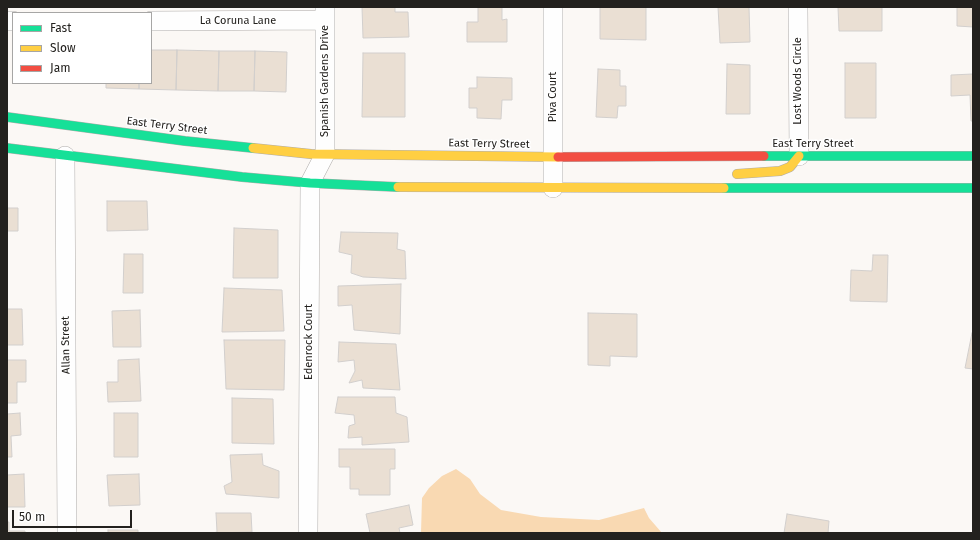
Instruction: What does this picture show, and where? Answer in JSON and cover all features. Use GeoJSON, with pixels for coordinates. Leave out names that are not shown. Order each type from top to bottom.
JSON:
{"type":"FeatureCollection","features":[{"type":"Feature","properties":{"kind":"street","name":"Piva Court"},"geometry":{"type":"LineString","coordinates":[[553,188],[554,7]]}},
{"type":"Feature","properties":{"kind":"street","name":"Lost Woods Circle"},"geometry":{"type":"LineString","coordinates":[[798,7],[798,156]]}},
{"type":"Feature","properties":{"kind":"street","name":"La Coruna Lane"},"geometry":{"type":"LineString","coordinates":[[152,21],[325,14]]}},
{"type":"Feature","properties":{"kind":"street","name":"Spanish Gardens Drive"},"geometry":{"type":"LineString","coordinates":[[325,14],[325,154]]}},
{"type":"Feature","properties":{"kind":"street","name":"East Terry Street"},"geometry":{"type":"LineString","coordinates":[[7,117],[185,141],[325,154],[553,157],[973,156]]}},
{"type":"Feature","properties":{"kind":"street"},"geometry":{"type":"LineString","coordinates":[[7,148],[65,156],[310,183],[423,188],[973,188]]}},
{"type":"Feature","properties":{"kind":"street","name":"Edenrock Court"},"geometry":{"type":"LineString","coordinates":[[308,533],[310,183],[325,154]]}},
{"type":"Feature","properties":{"kind":"street","name":"Allan Street"},"geometry":{"type":"LineString","coordinates":[[65,156],[67,533]]}},
{"type":"Feature","properties":{"kind":"street"},"geometry":{"type":"LineString","coordinates":[[725,174],[780,171],[790,167],[798,156]]}},
{"type":"Feature","properties":{"kind":"street"},"geometry":{"type":"LineString","coordinates":[[618,188],[648,178]]}},
{"type":"Feature","properties":{"kind":"shaded area"},"geometry":{"type":"Polygon","coordinates":[[[456,469],[470,479],[480,494],[501,510],[541,517],[599,520],[644,508],[649,518],[662,533],[421,533],[422,498],[429,488],[442,476],[456,469]]]}},
{"type":"Feature","properties":{"kind":"building"},"geometry":{"type":"Polygon","coordinates":[[[362,7],[395,7],[395,12],[408,12],[409,37],[363,38],[362,7]]]}},
{"type":"Feature","properties":{"kind":"building"},"geometry":{"type":"Polygon","coordinates":[[[478,7],[502,7],[502,20],[507,19],[507,42],[467,42],[467,22],[478,22],[478,7]]]}},
{"type":"Feature","properties":{"kind":"building"},"geometry":{"type":"Polygon","coordinates":[[[600,7],[646,7],[646,40],[600,39],[600,7]]]}},
{"type":"Feature","properties":{"kind":"building"},"geometry":{"type":"Polygon","coordinates":[[[718,7],[749,7],[750,42],[720,43],[718,7]]]}},
{"type":"Feature","properties":{"kind":"building"},"geometry":{"type":"Polygon","coordinates":[[[838,7],[882,7],[882,31],[839,31],[838,7]]]}},
{"type":"Feature","properties":{"kind":"building"},"geometry":{"type":"Polygon","coordinates":[[[957,7],[973,7],[973,27],[957,26],[957,7]]]}},
{"type":"Feature","properties":{"kind":"building"},"geometry":{"type":"Polygon","coordinates":[[[152,50],[177,50],[176,90],[139,89],[139,84],[152,84],[152,50]]]}},
{"type":"Feature","properties":{"kind":"building"},"geometry":{"type":"Polygon","coordinates":[[[177,50],[219,51],[218,91],[176,90],[177,50]]]}},
{"type":"Feature","properties":{"kind":"building"},"geometry":{"type":"Polygon","coordinates":[[[219,51],[255,51],[254,91],[218,91],[219,51]]]}},
{"type":"Feature","properties":{"kind":"building"},"geometry":{"type":"Polygon","coordinates":[[[255,51],[287,52],[286,92],[254,91],[255,51]]]}},
{"type":"Feature","properties":{"kind":"building"},"geometry":{"type":"Polygon","coordinates":[[[363,53],[405,53],[405,117],[362,117],[363,53]]]}},
{"type":"Feature","properties":{"kind":"building"},"geometry":{"type":"Polygon","coordinates":[[[845,63],[876,63],[876,118],[845,118],[845,63]]]}},
{"type":"Feature","properties":{"kind":"building"},"geometry":{"type":"Polygon","coordinates":[[[727,64],[750,65],[750,114],[726,114],[727,64]]]}},
{"type":"Feature","properties":{"kind":"building"},"geometry":{"type":"Polygon","coordinates":[[[598,69],[620,70],[620,86],[626,86],[626,106],[618,106],[617,118],[596,117],[598,69]]]}},
{"type":"Feature","properties":{"kind":"building"},"geometry":{"type":"Polygon","coordinates":[[[973,74],[973,121],[971,121],[970,95],[951,96],[951,75],[973,74]]]}},
{"type":"Feature","properties":{"kind":"building"},"geometry":{"type":"Polygon","coordinates":[[[477,77],[512,78],[512,100],[502,100],[501,119],[477,118],[477,108],[469,108],[469,88],[477,88],[477,77]]]}},
{"type":"Feature","properties":{"kind":"building"},"geometry":{"type":"Polygon","coordinates":[[[106,84],[139,84],[139,89],[106,88],[106,84]]]}},
{"type":"Feature","properties":{"kind":"building"},"geometry":{"type":"Polygon","coordinates":[[[107,201],[147,201],[148,230],[107,231],[107,201]]]}},
{"type":"Feature","properties":{"kind":"building"},"geometry":{"type":"Polygon","coordinates":[[[7,208],[18,208],[18,231],[7,231],[7,208]]]}},
{"type":"Feature","properties":{"kind":"building"},"geometry":{"type":"Polygon","coordinates":[[[234,228],[278,230],[278,278],[233,278],[234,228]]]}},
{"type":"Feature","properties":{"kind":"building"},"geometry":{"type":"Polygon","coordinates":[[[341,232],[398,233],[397,249],[405,251],[406,279],[363,277],[351,273],[352,255],[339,252],[341,232]]]}},
{"type":"Feature","properties":{"kind":"building"},"geometry":{"type":"Polygon","coordinates":[[[124,254],[143,254],[143,293],[123,293],[124,254]]]}},
{"type":"Feature","properties":{"kind":"building"},"geometry":{"type":"Polygon","coordinates":[[[873,255],[888,255],[887,302],[850,301],[851,270],[872,271],[873,255]]]}},
{"type":"Feature","properties":{"kind":"building"},"geometry":{"type":"Polygon","coordinates":[[[401,284],[400,334],[354,330],[352,305],[338,306],[338,286],[401,284]]]}},
{"type":"Feature","properties":{"kind":"building"},"geometry":{"type":"Polygon","coordinates":[[[224,288],[282,290],[284,331],[222,332],[224,288]]]}},
{"type":"Feature","properties":{"kind":"building"},"geometry":{"type":"Polygon","coordinates":[[[7,309],[22,309],[23,345],[7,345],[7,309]]]}},
{"type":"Feature","properties":{"kind":"building"},"geometry":{"type":"Polygon","coordinates":[[[140,310],[141,347],[113,347],[112,311],[140,310]]]}},
{"type":"Feature","properties":{"kind":"building"},"geometry":{"type":"Polygon","coordinates":[[[588,313],[637,314],[637,357],[610,356],[610,366],[588,365],[588,313]]]}},
{"type":"Feature","properties":{"kind":"building"},"geometry":{"type":"Polygon","coordinates":[[[973,333],[973,369],[965,368],[973,333]]]}},
{"type":"Feature","properties":{"kind":"building"},"geometry":{"type":"Polygon","coordinates":[[[224,340],[285,340],[284,390],[226,389],[224,340]]]}},
{"type":"Feature","properties":{"kind":"building"},"geometry":{"type":"Polygon","coordinates":[[[339,342],[396,344],[400,390],[363,388],[362,380],[349,383],[355,371],[354,360],[338,362],[339,342]]]}},
{"type":"Feature","properties":{"kind":"building"},"geometry":{"type":"Polygon","coordinates":[[[139,359],[141,401],[108,402],[107,382],[118,382],[118,360],[139,359]]]}},
{"type":"Feature","properties":{"kind":"building"},"geometry":{"type":"Polygon","coordinates":[[[7,360],[26,360],[26,382],[17,382],[17,403],[7,403],[7,360]]]}},
{"type":"Feature","properties":{"kind":"building"},"geometry":{"type":"Polygon","coordinates":[[[338,397],[395,397],[396,413],[407,417],[409,442],[362,445],[362,437],[348,438],[349,426],[355,424],[354,415],[335,413],[338,397]]]}},
{"type":"Feature","properties":{"kind":"building"},"geometry":{"type":"Polygon","coordinates":[[[232,398],[273,399],[274,444],[232,443],[232,398]]]}},
{"type":"Feature","properties":{"kind":"building"},"geometry":{"type":"Polygon","coordinates":[[[20,413],[21,435],[11,436],[12,457],[7,457],[7,414],[20,413]]]}},
{"type":"Feature","properties":{"kind":"building"},"geometry":{"type":"Polygon","coordinates":[[[114,413],[138,413],[138,457],[114,457],[114,413]]]}},
{"type":"Feature","properties":{"kind":"building"},"geometry":{"type":"Polygon","coordinates":[[[339,449],[395,449],[395,469],[390,469],[390,495],[359,495],[359,489],[350,489],[350,467],[339,467],[339,449]]]}},
{"type":"Feature","properties":{"kind":"building"},"geometry":{"type":"Polygon","coordinates":[[[262,454],[263,465],[279,471],[279,498],[226,494],[224,486],[232,482],[230,455],[262,454]]]}},
{"type":"Feature","properties":{"kind":"building"},"geometry":{"type":"Polygon","coordinates":[[[24,474],[25,507],[7,507],[7,475],[24,474]]]}},
{"type":"Feature","properties":{"kind":"building"},"geometry":{"type":"Polygon","coordinates":[[[139,474],[140,505],[109,506],[107,475],[139,474]]]}},
{"type":"Feature","properties":{"kind":"building"},"geometry":{"type":"Polygon","coordinates":[[[409,505],[413,525],[399,528],[400,533],[370,533],[366,514],[409,505]]]}},
{"type":"Feature","properties":{"kind":"building"},"geometry":{"type":"Polygon","coordinates":[[[216,513],[251,513],[252,532],[213,533],[217,532],[216,513]]]}},
{"type":"Feature","properties":{"kind":"building"},"geometry":{"type":"Polygon","coordinates":[[[787,514],[829,521],[828,533],[784,533],[787,514]]]}},
{"type":"Feature","properties":{"kind":"building"},"geometry":{"type":"Polygon","coordinates":[[[7,522],[9,522],[9,531],[25,531],[25,533],[7,533],[7,522]]]}},
{"type":"Feature","properties":{"kind":"building"},"geometry":{"type":"Polygon","coordinates":[[[108,530],[138,530],[138,533],[108,533],[108,530]]]}},
{"type":"Feature","properties":{"kind":"traffic: fast"},"geometry":{"type":"LineString","coordinates":[[7,117],[185,141],[253,148]]}},
{"type":"Feature","properties":{"kind":"traffic: fast"},"geometry":{"type":"LineString","coordinates":[[7,148],[242,177],[310,183],[398,187]]}},
{"type":"Feature","properties":{"kind":"traffic: fast"},"geometry":{"type":"LineString","coordinates":[[764,156],[973,156]]}},
{"type":"Feature","properties":{"kind":"traffic: fast"},"geometry":{"type":"LineString","coordinates":[[724,188],[973,188]]}},
{"type":"Feature","properties":{"kind":"traffic: slow"},"geometry":{"type":"LineString","coordinates":[[253,148],[311,154],[558,157]]}},
{"type":"Feature","properties":{"kind":"traffic: slow"},"geometry":{"type":"LineString","coordinates":[[737,174],[780,171],[790,167],[799,156]]}},
{"type":"Feature","properties":{"kind":"traffic: slow"},"geometry":{"type":"LineString","coordinates":[[398,187],[724,188]]}},
{"type":"Feature","properties":{"kind":"traffic: jam"},"geometry":{"type":"LineString","coordinates":[[558,157],[764,156]]}}]}
